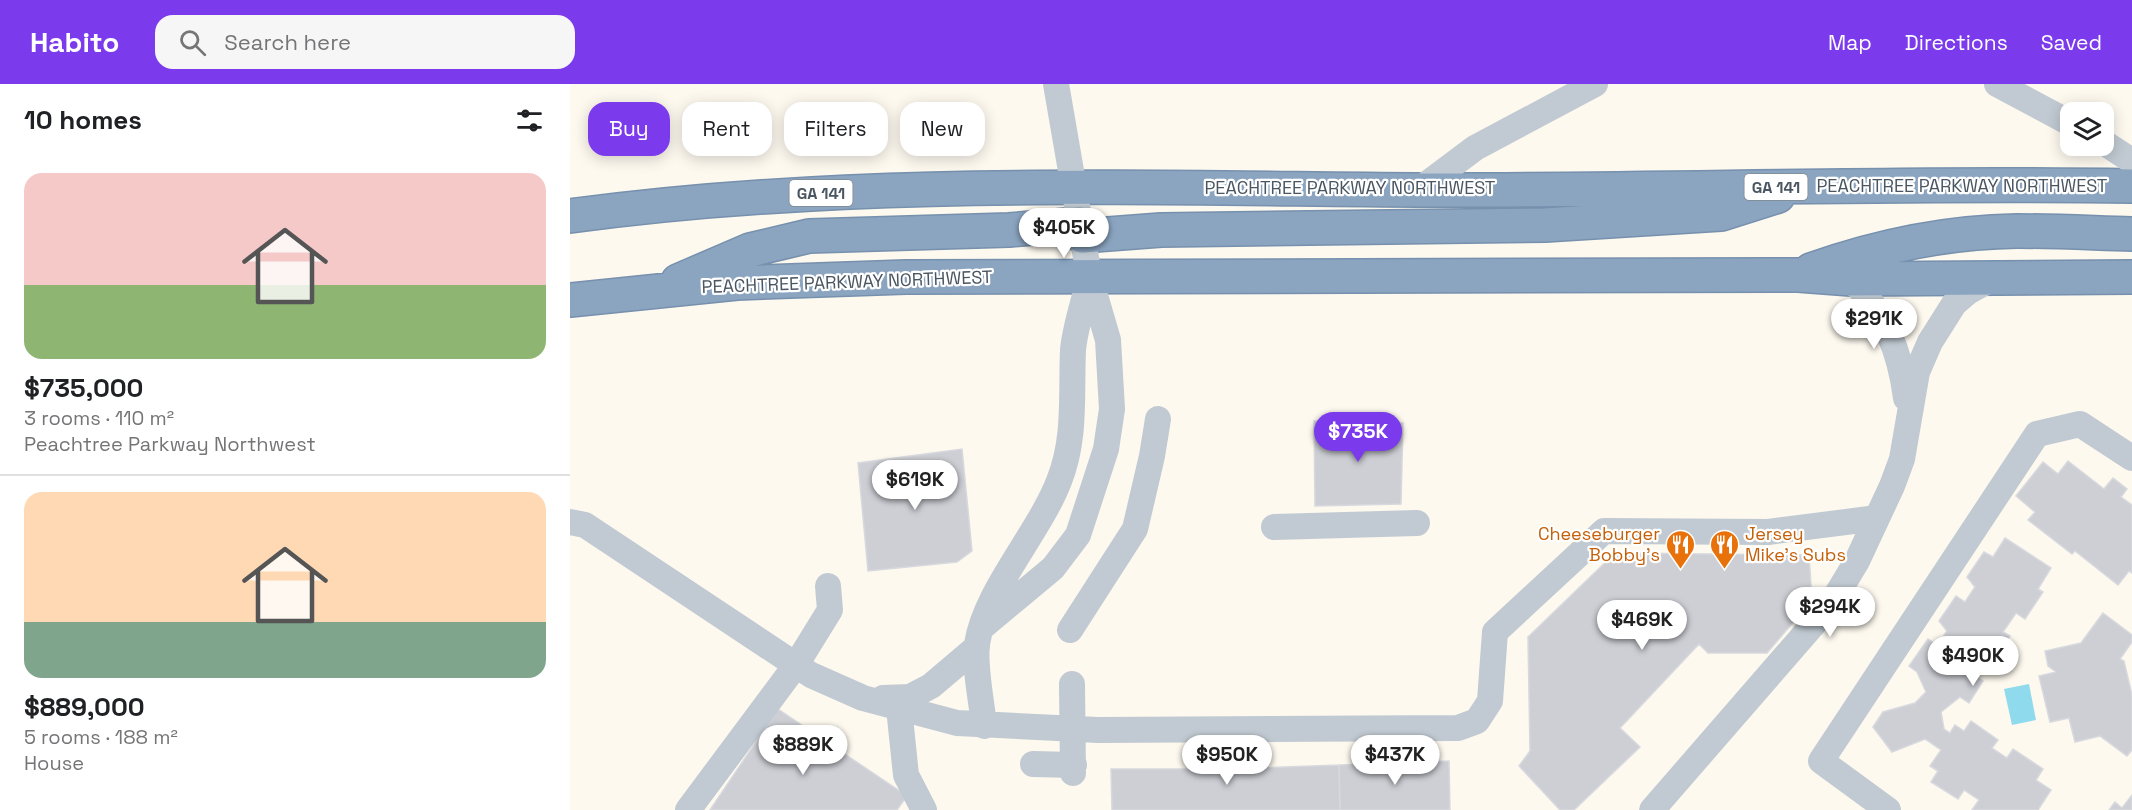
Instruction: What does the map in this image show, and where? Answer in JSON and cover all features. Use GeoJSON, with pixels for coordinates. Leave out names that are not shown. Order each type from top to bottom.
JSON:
{"type":"FeatureCollection","features":[{"type":"Feature","properties":{"kind":"highway","name":"PEACHTREE PARKWAY NORTHWEST"},"geometry":{"type":"LineString","coordinates":[[570,216],[746,197],[856,191],[1074,186],[1419,190],[2132,186]]}},
{"type":"Feature","properties":{"kind":"highway"},"geometry":{"type":"LineString","coordinates":[[660,290],[750,250],[809,236],[1009,230],[1545,225],[1721,214],[1808,187]]}},
{"type":"Feature","properties":{"kind":"highway"},"geometry":{"type":"LineString","coordinates":[[1798,275],[1864,253],[1969,235],[2016,231],[2132,234]]}},
{"type":"Feature","properties":{"kind":"highway","name":"PEACHTREE PARKWAY NORTHWEST"},"geometry":{"type":"LineString","coordinates":[[570,300],[660,290],[815,280],[1089,275],[1798,275],[1851,279],[2132,277]]}},
{"type":"Feature","properties":{"kind":"street"},"geometry":{"type":"LineString","coordinates":[[863,698],[910,698],[932,686],[979,637],[1053,568],[1078,535],[1106,449],[1112,409],[1108,340],[1089,275],[1056,84]]}},
{"type":"Feature","properties":{"kind":"street"},"geometry":{"type":"LineString","coordinates":[[1419,190],[1475,148],[1595,84]]}},
{"type":"Feature","properties":{"kind":"street"},"geometry":{"type":"LineString","coordinates":[[1998,84],[2060,118]]}},
{"type":"Feature","properties":{"kind":"street"},"geometry":{"type":"LineString","coordinates":[[2114,149],[2132,161]]}},
{"type":"Feature","properties":{"kind":"street"},"geometry":{"type":"LineString","coordinates":[[984,726],[979,637],[1005,577],[1059,481],[1072,417],[1073,347],[1089,275]]}},
{"type":"Feature","properties":{"kind":"street"},"geometry":{"type":"LineString","coordinates":[[1652,810],[1832,603],[1857,561],[1902,459],[1917,372],[1944,318],[1968,292],[1995,277]]}},
{"type":"Feature","properties":{"kind":"street"},"geometry":{"type":"LineString","coordinates":[[1851,279],[1868,297],[1885,322],[1895,344],[1903,374],[1908,414]]}},
{"type":"Feature","properties":{"kind":"street"},"geometry":{"type":"LineString","coordinates":[[1070,630],[1135,529],[1158,419]]}},
{"type":"Feature","properties":{"kind":"street"},"geometry":{"type":"LineString","coordinates":[[1888,810],[1821,761],[2037,434],[2080,424],[2132,458]]}},
{"type":"Feature","properties":{"kind":"street"},"geometry":{"type":"LineString","coordinates":[[570,522],[585,525],[811,675],[863,698],[957,723],[1074,729],[1458,728],[1477,722],[1490,701],[1496,632],[1604,531],[1767,532],[1877,518]]}},
{"type":"Feature","properties":{"kind":"street"},"geometry":{"type":"LineString","coordinates":[[1274,526],[1417,523]]}},
{"type":"Feature","properties":{"kind":"street"},"geometry":{"type":"LineString","coordinates":[[688,810],[734,745],[796,665],[830,610],[828,586]]}},
{"type":"Feature","properties":{"kind":"street"},"geometry":{"type":"LineString","coordinates":[[1033,764],[1073,769],[1072,684]]}},
{"type":"Feature","properties":{"kind":"street"},"geometry":{"type":"LineString","coordinates":[[899,708],[906,775],[924,810]]}},
{"type":"Feature","properties":{"kind":"shaded area"},"geometry":{"type":"Polygon","coordinates":[[[570,84],[2132,84],[2132,810],[570,810],[570,84]]]}},
{"type":"Feature","properties":{"kind":"water"},"geometry":{"type":"Polygon","coordinates":[[[2029,684],[2036,720],[2012,725],[2004,689],[2029,684]]]}},
{"type":"Feature","properties":{"kind":"building"},"geometry":{"type":"Polygon","coordinates":[[[1314,421],[1403,423],[1401,504],[1315,506],[1314,421]]]}},
{"type":"Feature","properties":{"kind":"building"},"geometry":{"type":"Polygon","coordinates":[[[962,449],[972,551],[957,562],[868,571],[858,463],[962,449]]]}},
{"type":"Feature","properties":{"kind":"building"},"geometry":{"type":"Polygon","coordinates":[[[2068,461],[2104,489],[2113,478],[2127,489],[2121,497],[2132,505],[2132,573],[2129,571],[2118,585],[2075,551],[2072,554],[2028,520],[2035,512],[2016,496],[2043,462],[2058,474],[2068,461]]]}},
{"type":"Feature","properties":{"kind":"building"},"geometry":{"type":"Polygon","coordinates":[[[2005,538],[2051,568],[2038,589],[2043,592],[2025,619],[2016,613],[2003,632],[2010,636],[1995,659],[1988,655],[1975,675],[1983,681],[1969,703],[1960,697],[1941,712],[1944,729],[1950,733],[1955,725],[1964,731],[1971,721],[1998,740],[1992,748],[2007,758],[2013,749],[2043,769],[2036,780],[2051,790],[2038,810],[1972,810],[1979,800],[1964,790],[1958,799],[1931,782],[1938,771],[1930,766],[1941,750],[1925,739],[1892,752],[1873,727],[1883,712],[1915,703],[1926,692],[1917,672],[1909,666],[1928,639],[1937,645],[1947,631],[1939,621],[1956,596],[1965,602],[1975,587],[1967,577],[1984,552],[1993,557],[2005,538]]]}},
{"type":"Feature","properties":{"kind":"building"},"geometry":{"type":"Polygon","coordinates":[[[1615,553],[1809,555],[1812,600],[1767,653],[1708,653],[1699,644],[1620,728],[1640,747],[1574,810],[1560,810],[1519,766],[1530,751],[1528,637],[1615,553]]]}},
{"type":"Feature","properties":{"kind":"building"},"geometry":{"type":"Polygon","coordinates":[[[2103,613],[2132,635],[2132,642],[2120,659],[2124,661],[2132,695],[2132,750],[2127,756],[2100,736],[2075,742],[2069,718],[2050,722],[2039,676],[2056,672],[2048,666],[2045,651],[2081,643],[2103,613]]]}},
{"type":"Feature","properties":{"kind":"building"},"geometry":{"type":"Polygon","coordinates":[[[778,709],[907,796],[897,810],[710,810],[778,709]]]}},
{"type":"Feature","properties":{"kind":"building"},"geometry":{"type":"Polygon","coordinates":[[[1197,750],[1256,750],[1257,768],[1339,765],[1340,810],[1112,810],[1111,769],[1198,769],[1197,750]]]}},
{"type":"Feature","properties":{"kind":"building"},"geometry":{"type":"Polygon","coordinates":[[[1449,761],[1450,810],[1340,810],[1339,765],[1449,761]]]}},
{"type":"Feature","properties":{"kind":"building"},"geometry":{"type":"Polygon","coordinates":[[[2132,795],[2132,810],[2109,810],[2115,802],[2122,808],[2132,795]]]}},
{"type":"Feature","properties":{"kind":"place","name":"Cheeseburger Bobby's"},"geometry":{"type":"Point","coordinates":[1681,570]}},
{"type":"Feature","properties":{"kind":"place","name":"Jersey Mike's Subs"},"geometry":{"type":"Point","coordinates":[1724,570]}}]}
